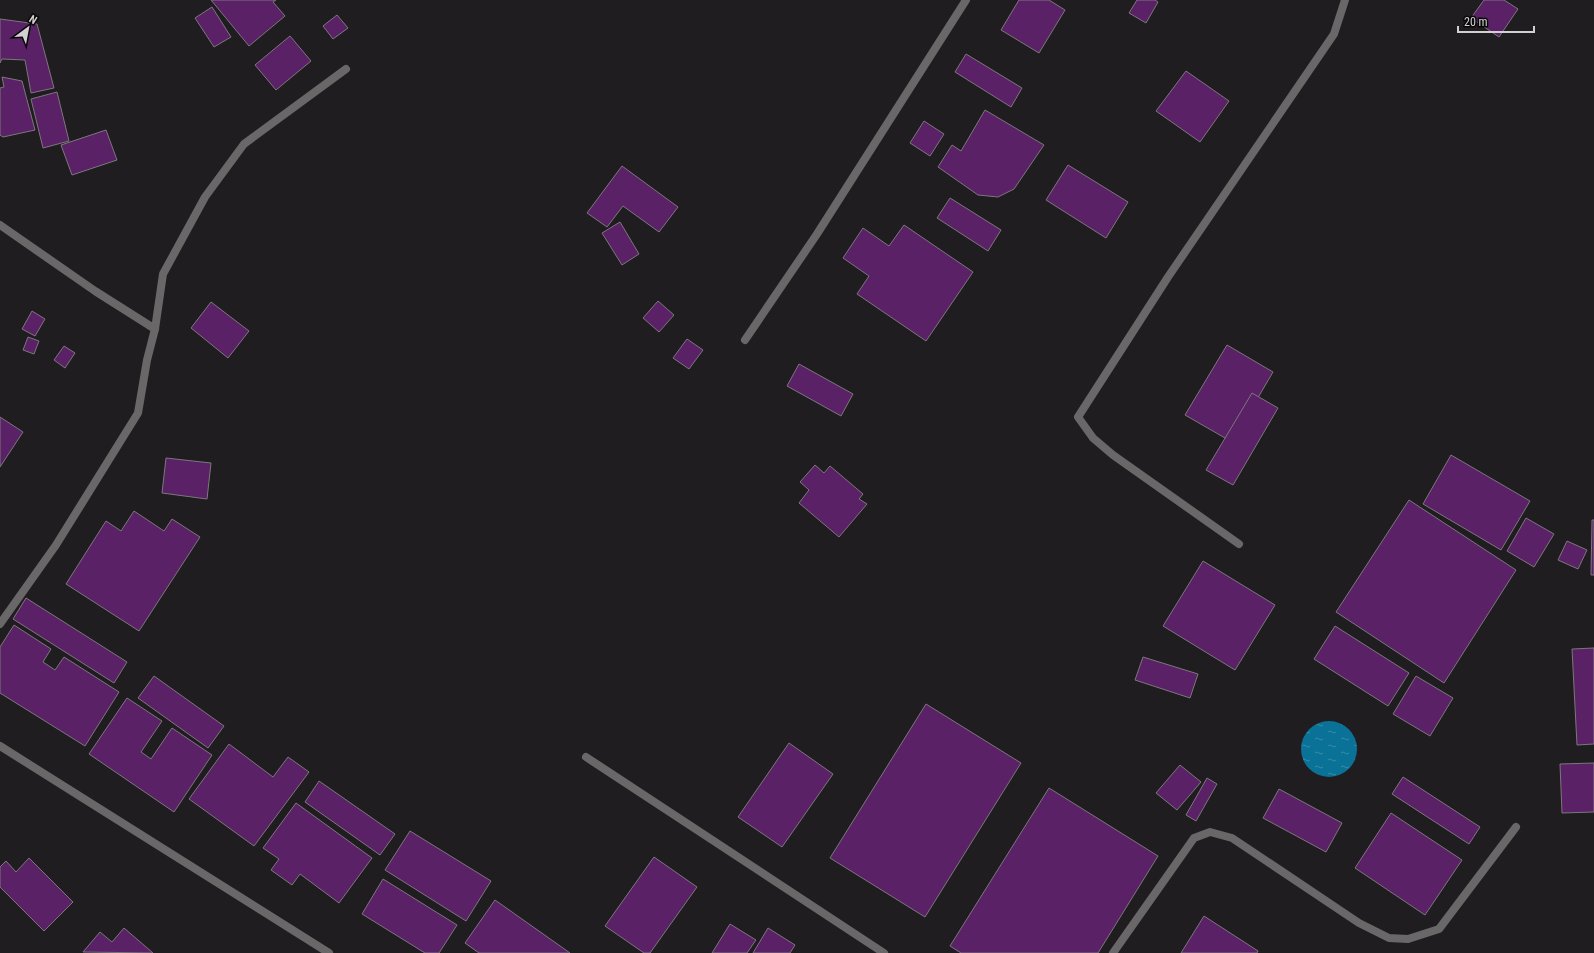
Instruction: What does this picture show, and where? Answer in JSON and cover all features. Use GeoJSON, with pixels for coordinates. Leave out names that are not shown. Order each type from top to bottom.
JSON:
{"type":"FeatureCollection","features":[{"type":"Feature","properties":{"kind":"street"},"geometry":{"type":"LineString","coordinates":[[745,340],[817,234],[966,0]]}},
{"type":"Feature","properties":{"kind":"street"},"geometry":{"type":"LineString","coordinates":[[1239,544],[1114,455],[1093,438],[1078,417],[1168,277],[1334,34],[1345,0]]}},
{"type":"Feature","properties":{"kind":"street"},"geometry":{"type":"LineString","coordinates":[[0,624],[56,545],[138,413],[147,360],[155,329],[163,274],[210,192],[244,144],[346,68]]}},
{"type":"Feature","properties":{"kind":"street"},"geometry":{"type":"LineString","coordinates":[[0,225],[95,291],[155,329]]}},
{"type":"Feature","properties":{"kind":"street"},"geometry":{"type":"LineString","coordinates":[[0,746],[329,953]]}},
{"type":"Feature","properties":{"kind":"street"},"geometry":{"type":"LineString","coordinates":[[586,756],[884,953]]}},
{"type":"Feature","properties":{"kind":"street"},"geometry":{"type":"LineString","coordinates":[[1113,953],[1194,838],[1210,832],[1232,838],[1359,922],[1389,938],[1408,939],[1439,929],[1516,827]]}},
{"type":"Feature","properties":{"kind":"water"},"geometry":{"type":"Polygon","coordinates":[[[1329,721],[1340,723],[1349,729],[1355,738],[1357,749],[1355,760],[1349,769],[1340,775],[1329,777],[1318,775],[1309,769],[1303,760],[1301,749],[1303,738],[1309,729],[1318,723],[1329,721]]]}},
{"type":"Feature","properties":{"kind":"building"},"geometry":{"type":"Polygon","coordinates":[[[211,0],[276,0],[273,2],[285,16],[249,46],[211,0]]]}},
{"type":"Feature","properties":{"kind":"building"},"geometry":{"type":"Polygon","coordinates":[[[1019,0],[1049,0],[1065,10],[1039,53],[1001,30],[1019,0]]]}},
{"type":"Feature","properties":{"kind":"building"},"geometry":{"type":"Polygon","coordinates":[[[1137,0],[1155,0],[1158,2],[1146,23],[1129,13],[1137,0]]]}},
{"type":"Feature","properties":{"kind":"building"},"geometry":{"type":"Polygon","coordinates":[[[1484,0],[1504,0],[1518,9],[1499,37],[1471,18],[1484,0]]]}},
{"type":"Feature","properties":{"kind":"building"},"geometry":{"type":"Polygon","coordinates":[[[212,7],[231,37],[214,47],[195,18],[212,7]]]}},
{"type":"Feature","properties":{"kind":"building"},"geometry":{"type":"Polygon","coordinates":[[[337,15],[348,28],[333,39],[323,26],[337,15]]]}},
{"type":"Feature","properties":{"kind":"building"},"geometry":{"type":"Polygon","coordinates":[[[0,19],[37,24],[54,88],[31,93],[25,60],[2,59],[0,63],[0,19]]]}},
{"type":"Feature","properties":{"kind":"building"},"geometry":{"type":"Polygon","coordinates":[[[290,36],[311,61],[276,90],[255,65],[290,36]]]}},
{"type":"Feature","properties":{"kind":"building"},"geometry":{"type":"Polygon","coordinates":[[[966,54],[1022,88],[1011,107],[955,72],[966,54]]]}},
{"type":"Feature","properties":{"kind":"building"},"geometry":{"type":"Polygon","coordinates":[[[1186,71],[1229,101],[1200,142],[1156,111],[1186,71]]]}},
{"type":"Feature","properties":{"kind":"building"},"geometry":{"type":"Polygon","coordinates":[[[2,77],[22,81],[35,130],[3,137],[0,135],[0,88],[4,87],[2,77]]]}},
{"type":"Feature","properties":{"kind":"building"},"geometry":{"type":"Polygon","coordinates":[[[57,92],[69,141],[43,148],[31,99],[57,92]]]}},
{"type":"Feature","properties":{"kind":"building"},"geometry":{"type":"Polygon","coordinates":[[[985,110],[1044,145],[1014,189],[998,197],[978,195],[938,167],[952,145],[961,151],[985,110]]]}},
{"type":"Feature","properties":{"kind":"building"},"geometry":{"type":"Polygon","coordinates":[[[924,121],[944,134],[930,156],[910,143],[924,121]]]}},
{"type":"Feature","properties":{"kind":"building"},"geometry":{"type":"Polygon","coordinates":[[[106,130],[117,160],[72,175],[61,145],[106,130]]]}},
{"type":"Feature","properties":{"kind":"building"},"geometry":{"type":"Polygon","coordinates":[[[1068,165],[1128,202],[1106,238],[1046,200],[1068,165]]]}},
{"type":"Feature","properties":{"kind":"building"},"geometry":{"type":"Polygon","coordinates":[[[622,166],[678,207],[659,232],[623,206],[607,227],[587,213],[622,166]]]}},
{"type":"Feature","properties":{"kind":"building"},"geometry":{"type":"Polygon","coordinates":[[[950,198],[1001,230],[988,251],[937,218],[950,198]]]}},
{"type":"Feature","properties":{"kind":"building"},"geometry":{"type":"Polygon","coordinates":[[[620,222],[639,254],[622,265],[602,233],[620,222]]]}},
{"type":"Feature","properties":{"kind":"building"},"geometry":{"type":"Polygon","coordinates":[[[904,225],[973,272],[926,341],[857,294],[869,276],[843,258],[863,228],[889,246],[904,225]]]}},
{"type":"Feature","properties":{"kind":"building"},"geometry":{"type":"Polygon","coordinates":[[[658,301],[674,315],[659,332],[643,318],[658,301]]]}},
{"type":"Feature","properties":{"kind":"building"},"geometry":{"type":"Polygon","coordinates":[[[211,302],[249,331],[228,358],[191,328],[211,302]]]}},
{"type":"Feature","properties":{"kind":"building"},"geometry":{"type":"Polygon","coordinates":[[[32,311],[45,319],[35,336],[22,329],[32,311]]]}},
{"type":"Feature","properties":{"kind":"building"},"geometry":{"type":"Polygon","coordinates":[[[28,337],[39,341],[34,354],[23,350],[28,337]]]}},
{"type":"Feature","properties":{"kind":"building"},"geometry":{"type":"Polygon","coordinates":[[[687,339],[703,350],[689,369],[673,358],[687,339]]]}},
{"type":"Feature","properties":{"kind":"building"},"geometry":{"type":"Polygon","coordinates":[[[1227,345],[1273,372],[1232,442],[1185,415],[1227,345]]]}},
{"type":"Feature","properties":{"kind":"building"},"geometry":{"type":"Polygon","coordinates":[[[64,346],[75,353],[65,368],[54,360],[64,346]]]}},
{"type":"Feature","properties":{"kind":"building"},"geometry":{"type":"Polygon","coordinates":[[[799,364],[853,394],[841,416],[787,386],[799,364]]]}},
{"type":"Feature","properties":{"kind":"building"},"geometry":{"type":"Polygon","coordinates":[[[1252,393],[1278,408],[1233,485],[1206,470],[1252,393]]]}},
{"type":"Feature","properties":{"kind":"building"},"geometry":{"type":"Polygon","coordinates":[[[0,417],[23,432],[0,467],[0,417]]]}},
{"type":"Feature","properties":{"kind":"building"},"geometry":{"type":"Polygon","coordinates":[[[1451,455],[1530,501],[1501,550],[1423,504],[1451,455]]]}},
{"type":"Feature","properties":{"kind":"building"},"geometry":{"type":"Polygon","coordinates":[[[166,458],[211,463],[207,499],[162,493],[166,458]]]}},
{"type":"Feature","properties":{"kind":"building"},"geometry":{"type":"Polygon","coordinates":[[[815,465],[824,473],[830,466],[863,494],[859,499],[867,504],[839,537],[799,503],[809,490],[800,482],[815,465]]]}},
{"type":"Feature","properties":{"kind":"building"},"geometry":{"type":"Polygon","coordinates":[[[1409,500],[1516,570],[1444,683],[1336,612],[1409,500]]]}},
{"type":"Feature","properties":{"kind":"building"},"geometry":{"type":"Polygon","coordinates":[[[134,511],[164,531],[172,519],[200,537],[139,631],[66,584],[106,521],[121,531],[134,511]]]}},
{"type":"Feature","properties":{"kind":"building"},"geometry":{"type":"Polygon","coordinates":[[[1526,518],[1554,534],[1534,567],[1507,551],[1526,518]]]}},
{"type":"Feature","properties":{"kind":"building"},"geometry":{"type":"Polygon","coordinates":[[[1592,520],[1594,520],[1594,575],[1591,575],[1592,520]]]}},
{"type":"Feature","properties":{"kind":"building"},"geometry":{"type":"Polygon","coordinates":[[[1567,541],[1587,550],[1578,569],[1558,560],[1567,541]]]}},
{"type":"Feature","properties":{"kind":"building"},"geometry":{"type":"Polygon","coordinates":[[[1203,561],[1275,605],[1235,670],[1163,626],[1203,561]]]}},
{"type":"Feature","properties":{"kind":"building"},"geometry":{"type":"Polygon","coordinates":[[[26,598],[127,662],[114,683],[13,619],[26,598]]]}},
{"type":"Feature","properties":{"kind":"building"},"geometry":{"type":"Polygon","coordinates":[[[14,625],[51,649],[43,662],[55,670],[64,657],[119,692],[85,746],[0,693],[0,647],[14,625]]]}},
{"type":"Feature","properties":{"kind":"building"},"geometry":{"type":"Polygon","coordinates":[[[1335,626],[1409,673],[1388,706],[1314,659],[1335,626]]]}},
{"type":"Feature","properties":{"kind":"building"},"geometry":{"type":"Polygon","coordinates":[[[1594,648],[1594,744],[1577,745],[1572,649],[1594,648]]]}},
{"type":"Feature","properties":{"kind":"building"},"geometry":{"type":"Polygon","coordinates":[[[1143,657],[1198,674],[1190,698],[1135,680],[1143,657]]]}},
{"type":"Feature","properties":{"kind":"building"},"geometry":{"type":"Polygon","coordinates":[[[154,676],[224,726],[208,748],[138,698],[154,676]]]}},
{"type":"Feature","properties":{"kind":"building"},"geometry":{"type":"Polygon","coordinates":[[[1416,676],[1453,698],[1430,736],[1393,714],[1416,676]]]}},
{"type":"Feature","properties":{"kind":"building"},"geometry":{"type":"Polygon","coordinates":[[[127,698],[162,721],[141,752],[151,759],[172,728],[212,755],[174,812],[89,754],[127,698]]]}},
{"type":"Feature","properties":{"kind":"building"},"geometry":{"type":"Polygon","coordinates":[[[926,704],[1021,763],[925,917],[830,858],[926,704]]]}},
{"type":"Feature","properties":{"kind":"building"},"geometry":{"type":"Polygon","coordinates":[[[789,743],[833,774],[782,847],[738,817],[789,743]]]}},
{"type":"Feature","properties":{"kind":"building"},"geometry":{"type":"Polygon","coordinates":[[[229,744],[273,777],[288,757],[309,772],[254,846],[189,799],[229,744]]]}},
{"type":"Feature","properties":{"kind":"building"},"geometry":{"type":"Polygon","coordinates":[[[1594,763],[1594,812],[1562,813],[1560,764],[1594,763]]]}},
{"type":"Feature","properties":{"kind":"building"},"geometry":{"type":"Polygon","coordinates":[[[1180,765],[1201,782],[1177,810],[1156,793],[1180,765]]]}},
{"type":"Feature","properties":{"kind":"building"},"geometry":{"type":"Polygon","coordinates":[[[1403,777],[1480,827],[1469,844],[1392,794],[1403,777]]]}},
{"type":"Feature","properties":{"kind":"building"},"geometry":{"type":"Polygon","coordinates":[[[1207,778],[1217,784],[1196,821],[1186,815],[1207,778]]]}},
{"type":"Feature","properties":{"kind":"building"},"geometry":{"type":"Polygon","coordinates":[[[319,781],[395,834],[380,855],[305,802],[319,781]]]}},
{"type":"Feature","properties":{"kind":"building"},"geometry":{"type":"Polygon","coordinates":[[[1049,788],[1158,856],[1098,953],[961,953],[950,946],[1049,788]]]}},
{"type":"Feature","properties":{"kind":"building"},"geometry":{"type":"Polygon","coordinates":[[[1279,789],[1342,823],[1326,852],[1263,818],[1279,789]]]}},
{"type":"Feature","properties":{"kind":"building"},"geometry":{"type":"Polygon","coordinates":[[[296,803],[372,858],[339,903],[300,874],[292,885],[271,870],[279,859],[263,848],[296,803]]]}},
{"type":"Feature","properties":{"kind":"building"},"geometry":{"type":"Polygon","coordinates":[[[1391,813],[1462,860],[1425,915],[1355,868],[1391,813]]]}},
{"type":"Feature","properties":{"kind":"building"},"geometry":{"type":"Polygon","coordinates":[[[410,831],[491,881],[466,921],[385,870],[410,831]]]}},
{"type":"Feature","properties":{"kind":"building"},"geometry":{"type":"Polygon","coordinates":[[[654,857],[697,887],[650,953],[644,953],[605,926],[654,857]]]}},
{"type":"Feature","properties":{"kind":"building"},"geometry":{"type":"Polygon","coordinates":[[[29,858],[73,902],[44,931],[0,887],[0,867],[6,861],[16,872],[29,858]]]}},
{"type":"Feature","properties":{"kind":"building"},"geometry":{"type":"Polygon","coordinates":[[[383,879],[457,925],[439,953],[425,953],[362,914],[383,879]]]}},
{"type":"Feature","properties":{"kind":"building"},"geometry":{"type":"Polygon","coordinates":[[[495,900],[570,953],[479,953],[465,943],[495,900]]]}},
{"type":"Feature","properties":{"kind":"building"},"geometry":{"type":"Polygon","coordinates":[[[1204,916],[1258,951],[1257,953],[1181,953],[1204,916]]]}},
{"type":"Feature","properties":{"kind":"building"},"geometry":{"type":"Polygon","coordinates":[[[730,924],[756,940],[747,953],[712,953],[730,924]]]}},
{"type":"Feature","properties":{"kind":"building"},"geometry":{"type":"Polygon","coordinates":[[[124,928],[153,953],[83,952],[100,932],[112,942],[124,928]]]}},
{"type":"Feature","properties":{"kind":"building"},"geometry":{"type":"Polygon","coordinates":[[[768,928],[795,945],[790,953],[753,953],[768,928]]]}}]}
